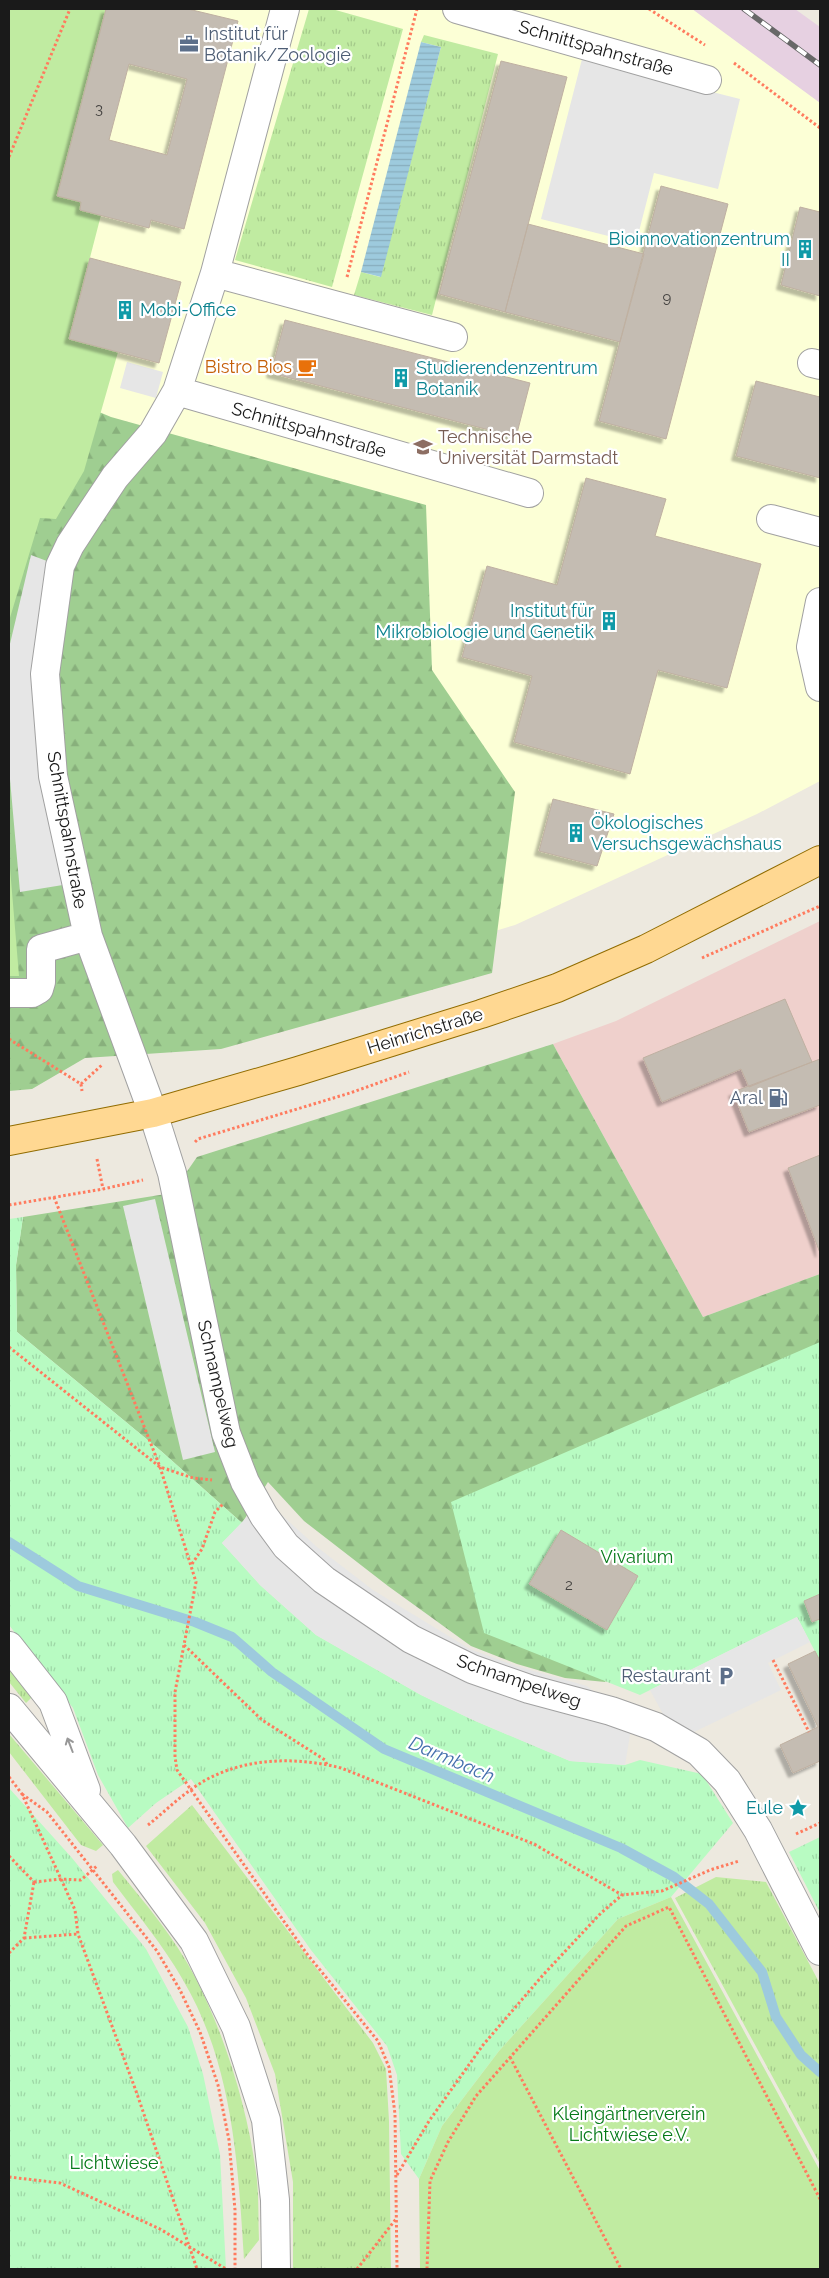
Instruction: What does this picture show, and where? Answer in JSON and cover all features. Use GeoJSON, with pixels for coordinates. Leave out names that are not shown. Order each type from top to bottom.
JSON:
{"type":"FeatureCollection","features":[{"type":"Feature","properties":{"kind":"main road","name":"Heinrichstraße"},"geometry":{"type":"LineString","coordinates":[[9,1141],[154,1113],[298,1071],[481,1014],[556,988],[646,949],[820,860]]}},
{"type":"Feature","properties":{"kind":"street","name":"Schnittspahnstraße"},"geometry":{"type":"LineString","coordinates":[[154,1113],[88,936],[53,776],[45,674],[60,566],[70,545],[115,477],[153,433],[177,391],[215,273],[285,9]]}},
{"type":"Feature","properties":{"kind":"street","name":"Schnittspahnstraße"},"geometry":{"type":"LineString","coordinates":[[456,9],[707,80]]}},
{"type":"Feature","properties":{"kind":"street"},"geometry":{"type":"LineString","coordinates":[[215,273],[340,305],[453,337]]}},
{"type":"Feature","properties":{"kind":"street","name":"Schnittspahnstraße"},"geometry":{"type":"LineString","coordinates":[[177,391],[529,494]]}},
{"type":"Feature","properties":{"kind":"street"},"geometry":{"type":"LineString","coordinates":[[772,519],[820,532]]}},
{"type":"Feature","properties":{"kind":"street"},"geometry":{"type":"LineString","coordinates":[[820,602],[811,647],[820,688]]}},
{"type":"Feature","properties":{"kind":"street"},"geometry":{"type":"LineString","coordinates":[[9,993],[32,993],[39,989],[41,982],[41,949],[88,936]]}},
{"type":"Feature","properties":{"kind":"street","name":"Schnampelweg"},"geometry":{"type":"LineString","coordinates":[[154,1113],[172,1173],[226,1433],[245,1482],[264,1516],[286,1546],[324,1580],[411,1639],[472,1669],[529,1689],[610,1711],[656,1727],[699,1752],[727,1781],[758,1830],[820,1952]]}},
{"type":"Feature","properties":{"kind":"street"},"geometry":{"type":"LineString","coordinates":[[9,1646],[54,1702],[93,1807]]}},
{"type":"Feature","properties":{"kind":"street"},"geometry":{"type":"LineString","coordinates":[[9,1708],[93,1807],[194,1941],[236,2027],[266,2120],[275,2200],[276,2269]]}},
{"type":"Feature","properties":{"kind":"path"},"geometry":{"type":"LineString","coordinates":[[9,157],[70,9]]}},
{"type":"Feature","properties":{"kind":"path"},"geometry":{"type":"LineString","coordinates":[[340,305],[417,9]]}},
{"type":"Feature","properties":{"kind":"path"},"geometry":{"type":"LineString","coordinates":[[9,1039],[81,1084],[82,1091]]}},
{"type":"Feature","properties":{"kind":"path"},"geometry":{"type":"LineString","coordinates":[[97,1158],[104,1189]]}},
{"type":"Feature","properties":{"kind":"path"},"geometry":{"type":"LineString","coordinates":[[9,1205],[104,1189],[172,1173]]}},
{"type":"Feature","properties":{"kind":"path"},"geometry":{"type":"LineString","coordinates":[[54,1197],[160,1467],[196,1582],[175,1692],[175,1757],[177,1770],[307,1954],[378,2041],[389,2067],[395,2114],[397,2269]]}},
{"type":"Feature","properties":{"kind":"path"},"geometry":{"type":"LineString","coordinates":[[9,1347],[160,1467],[193,1478],[245,1482]]}},
{"type":"Feature","properties":{"kind":"path"},"geometry":{"type":"LineString","coordinates":[[191,1564],[202,1549],[215,1512],[245,1482]]}},
{"type":"Feature","properties":{"kind":"path"},"geometry":{"type":"LineString","coordinates":[[184,1644],[262,1720],[325,1760],[327,1765]]}},
{"type":"Feature","properties":{"kind":"path"},"geometry":{"type":"LineString","coordinates":[[773,1660],[809,1732]]}},
{"type":"Feature","properties":{"kind":"path"},"geometry":{"type":"LineString","coordinates":[[142,1830],[190,1790],[231,1769],[260,1762],[312,1761],[380,1783],[534,1844],[622,1895],[662,1892],[710,1870]]}},
{"type":"Feature","properties":{"kind":"path"},"geometry":{"type":"LineString","coordinates":[[9,1777],[22,1794],[75,1910],[78,1934],[136,2090],[198,2269]]}},
{"type":"Feature","properties":{"kind":"path"},"geometry":{"type":"LineString","coordinates":[[22,1794],[46,1812],[157,1951],[180,1990],[200,2032],[218,2085],[228,2140],[235,2210],[235,2269]]}},
{"type":"Feature","properties":{"kind":"path"},"geometry":{"type":"LineString","coordinates":[[9,1856],[34,1882]]}},
{"type":"Feature","properties":{"kind":"path"},"geometry":{"type":"LineString","coordinates":[[34,1882],[61,1879],[81,1880],[99,1864]]}},
{"type":"Feature","properties":{"kind":"path"},"geometry":{"type":"LineString","coordinates":[[9,1953],[24,1938],[34,1882]]}},
{"type":"Feature","properties":{"kind":"path"},"geometry":{"type":"LineString","coordinates":[[396,2176],[429,2121],[483,2045],[543,1975],[602,1913],[622,1895]]}},
{"type":"Feature","properties":{"kind":"path"},"geometry":{"type":"LineString","coordinates":[[428,2269],[430,2181],[448,2142],[476,2096],[626,1926],[669,1907],[820,2199]]}},
{"type":"Feature","properties":{"kind":"path"},"geometry":{"type":"LineString","coordinates":[[24,1938],[78,1934]]}},
{"type":"Feature","properties":{"kind":"path"},"geometry":{"type":"LineString","coordinates":[[510,2058],[621,2269]]}},
{"type":"Feature","properties":{"kind":"path"},"geometry":{"type":"LineString","coordinates":[[9,2176],[60,2183],[160,2229],[188,2244],[226,2269]]}},
{"type":"Feature","properties":{"kind":"path"},"geometry":{"type":"LineString","coordinates":[[357,2269],[396,2219]]}},
{"type":"Feature","properties":{"kind":"shaded area","name":"Technische Universität Darmstadt"},"geometry":{"type":"Polygon","coordinates":[[[94,9],[692,9],[820,103],[820,781],[757,814],[515,925],[165,1031],[9,824],[9,372],[94,9]]]}},
{"type":"Feature","properties":{"kind":"shaded area"},"geometry":{"type":"Polygon","coordinates":[[[692,9],[795,9],[820,27],[820,103],[692,9]]]}},
{"type":"Feature","properties":{"kind":"shaded area"},"geometry":{"type":"Polygon","coordinates":[[[582,59],[740,99],[718,189],[654,173],[636,243],[541,219],[582,59]]]}},
{"type":"Feature","properties":{"kind":"shaded area"},"geometry":{"type":"Polygon","coordinates":[[[127,362],[163,372],[156,398],[120,388],[127,362]]]}},
{"type":"Feature","properties":{"kind":"shaded area"},"geometry":{"type":"Polygon","coordinates":[[[31,555],[60,566],[45,674],[75,883],[20,892],[9,768],[9,648],[31,555]]]}},
{"type":"Feature","properties":{"kind":"shaded area"},"geometry":{"type":"Polygon","coordinates":[[[820,921],[820,1274],[703,1317],[553,1044],[616,1021],[820,921]]]}},
{"type":"Feature","properties":{"kind":"shaded area"},"geometry":{"type":"Polygon","coordinates":[[[155,1199],[215,1452],[183,1460],[123,1206],[155,1199]]]}},
{"type":"Feature","properties":{"kind":"shaded area"},"geometry":{"type":"Polygon","coordinates":[[[264,1499],[317,1547],[373,1590],[470,1649],[516,1666],[587,1686],[632,1723],[625,1765],[570,1761],[473,1720],[421,1695],[316,1635],[260,1585],[222,1543],[264,1499]]]}},
{"type":"Feature","properties":{"kind":"shaded area","name":"Restaurant"},"geometry":{"type":"Polygon","coordinates":[[[797,1617],[810,1642],[768,1663],[781,1690],[692,1733],[664,1716],[650,1690],[797,1617]]]}},
{"type":"Feature","properties":{"kind":"green space"},"geometry":{"type":"Polygon","coordinates":[[[9,9],[106,9],[58,196],[81,202],[80,210],[101,215],[69,339],[118,352],[84,471],[56,519],[40,518],[9,621],[9,9]]]}},
{"type":"Feature","properties":{"kind":"green space"},"geometry":{"type":"Polygon","coordinates":[[[309,9],[332,9],[403,29],[332,287],[235,260],[309,9]]]}},
{"type":"Feature","properties":{"kind":"green space"},"geometry":{"type":"Polygon","coordinates":[[[424,35],[498,54],[432,315],[354,295],[361,272],[380,277],[441,47],[421,42],[424,35]]]}},
{"type":"Feature","properties":{"kind":"green space"},"geometry":{"type":"Polygon","coordinates":[[[9,374],[111,417],[426,505],[432,670],[515,792],[492,973],[221,1049],[85,1058],[32,1089],[9,1091],[9,374]]]}},
{"type":"Feature","properties":{"kind":"green space"},"geometry":{"type":"Polygon","coordinates":[[[9,856],[19,976],[9,976],[9,856]]]}},
{"type":"Feature","properties":{"kind":"green space"},"geometry":{"type":"Polygon","coordinates":[[[553,1044],[703,1317],[820,1274],[820,1524],[636,1635],[605,1682],[565,1678],[517,1664],[471,1646],[388,1586],[304,1521],[268,1482],[242,1523],[161,1451],[17,1332],[16,1265],[23,1217],[172,1193],[197,1157],[553,1044]]]}},
{"type":"Feature","properties":{"kind":"green space"},"geometry":{"type":"Polygon","coordinates":[[[23,1217],[16,1265],[17,1332],[161,1451],[242,1523],[222,1543],[260,1585],[316,1635],[421,1695],[473,1720],[570,1761],[625,1765],[640,1760],[702,1774],[733,1823],[671,1897],[618,1919],[499,2051],[442,2126],[419,2179],[401,2154],[397,2075],[387,2046],[311,1950],[191,1779],[156,1803],[128,1828],[98,1775],[73,1708],[9,1625],[9,1219],[23,1217]]]}},
{"type":"Feature","properties":{"kind":"green space","name":"Vivarium"},"geometry":{"type":"Polygon","coordinates":[[[820,1342],[820,1661],[797,1617],[640,1695],[484,1633],[451,1502],[820,1342]]]}},
{"type":"Feature","properties":{"kind":"green space"},"geometry":{"type":"Polygon","coordinates":[[[9,1667],[33,1696],[26,1703],[9,1682],[9,1667]]]}},
{"type":"Feature","properties":{"kind":"green space"},"geometry":{"type":"Polygon","coordinates":[[[9,1734],[103,1845],[96,1851],[81,1845],[9,1752],[9,1734]]]}},
{"type":"Feature","properties":{"kind":"green space","name":"Lichtwiese"},"geometry":{"type":"Polygon","coordinates":[[[9,1788],[72,1858],[146,1949],[188,2027],[203,2074],[220,2154],[226,2269],[9,2269],[9,1788]]]}},
{"type":"Feature","properties":{"kind":"green space"},"geometry":{"type":"Polygon","coordinates":[[[192,1805],[373,2043],[386,2069],[389,2121],[391,2269],[293,2269],[293,2182],[275,2074],[246,1998],[205,1923],[146,1846],[192,1805]]]}},
{"type":"Feature","properties":{"kind":"green space"},"geometry":{"type":"Polygon","coordinates":[[[820,1837],[820,1913],[789,1852],[820,1837]]]}},
{"type":"Feature","properties":{"kind":"green space"},"geometry":{"type":"Polygon","coordinates":[[[118,1870],[159,1921],[195,1977],[217,2025],[235,2076],[248,2128],[258,2195],[259,2240],[244,2259],[239,2187],[230,2116],[213,2046],[200,2012],[183,1980],[150,1930],[113,1882],[112,1874],[118,1870]]]}},
{"type":"Feature","properties":{"kind":"green space"},"geometry":{"type":"Polygon","coordinates":[[[716,1877],[766,1882],[820,1984],[820,2164],[675,1898],[716,1877]]]}},
{"type":"Feature","properties":{"kind":"green space","name":"Kleingärtnerverein Lichtwiese e.V."},"geometry":{"type":"Polygon","coordinates":[[[671,1897],[820,2171],[820,2269],[420,2269],[419,2179],[442,2126],[499,2051],[618,1919],[671,1897]]]}},
{"type":"Feature","properties":{"kind":"water"},"geometry":{"type":"Polygon","coordinates":[[[421,42],[441,47],[381,277],[361,272],[421,42]]]}},
{"type":"Feature","properties":{"kind":"building"},"geometry":{"type":"Polygon","coordinates":[[[106,9],[188,9],[238,21],[184,229],[151,220],[149,228],[80,210],[81,202],[57,196],[106,9]],[[129,64],[109,140],[167,155],[187,79],[129,64]]]}},
{"type":"Feature","properties":{"kind":"building"},"geometry":{"type":"Polygon","coordinates":[[[501,61],[567,77],[505,312],[439,294],[501,61]]]}},
{"type":"Feature","properties":{"kind":"building"},"geometry":{"type":"Polygon","coordinates":[[[661,186],[728,204],[666,439],[599,421],[661,186]]]}},
{"type":"Feature","properties":{"kind":"building","name":"Bioinnovationzentrum II"},"geometry":{"type":"Polygon","coordinates":[[[800,207],[820,212],[820,296],[781,285],[800,207]]]}},
{"type":"Feature","properties":{"kind":"building"},"geometry":{"type":"Polygon","coordinates":[[[528,224],[644,254],[620,342],[505,312],[528,224]]]}},
{"type":"Feature","properties":{"kind":"building","name":"Mobi-Office"},"geometry":{"type":"Polygon","coordinates":[[[90,258],[181,282],[159,363],[69,339],[90,258]]]}},
{"type":"Feature","properties":{"kind":"building","name":"Studierendenzentrum Botanik"},"geometry":{"type":"Polygon","coordinates":[[[285,320],[530,383],[516,437],[271,373],[285,320]]]}},
{"type":"Feature","properties":{"kind":"building"},"geometry":{"type":"Polygon","coordinates":[[[756,381],[820,397],[820,478],[736,456],[756,381]]]}},
{"type":"Feature","properties":{"kind":"building","name":"Institut für Mikrobiologie und Genetik"},"geometry":{"type":"Polygon","coordinates":[[[586,478],[666,499],[655,536],[761,564],[727,688],[658,670],[630,774],[514,742],[532,676],[462,657],[487,566],[557,585],[586,478]]]}},
{"type":"Feature","properties":{"kind":"building","name":"Ökologisches Versuchsgewächshaus"},"geometry":{"type":"Polygon","coordinates":[[[553,799],[614,814],[597,866],[539,851],[553,799]]]}},
{"type":"Feature","properties":{"kind":"building"},"geometry":{"type":"Polygon","coordinates":[[[785,999],[812,1062],[749,1087],[741,1069],[662,1102],[643,1058],[785,999]]]}},
{"type":"Feature","properties":{"kind":"building","name":"Aral"},"geometry":{"type":"Polygon","coordinates":[[[820,1059],[820,1105],[749,1132],[733,1092],[820,1059]]]}},
{"type":"Feature","properties":{"kind":"building"},"geometry":{"type":"Polygon","coordinates":[[[820,1155],[820,1253],[788,1168],[820,1155]]]}},
{"type":"Feature","properties":{"kind":"building"},"geometry":{"type":"Polygon","coordinates":[[[561,1530],[638,1576],[607,1630],[529,1584],[561,1530]]]}},
{"type":"Feature","properties":{"kind":"building"},"geometry":{"type":"Polygon","coordinates":[[[820,1594],[820,1619],[812,1622],[804,1601],[820,1594]]]}},
{"type":"Feature","properties":{"kind":"building"},"geometry":{"type":"Polygon","coordinates":[[[815,1651],[820,1661],[820,1761],[793,1773],[780,1745],[818,1727],[788,1664],[815,1651]]]}},
{"type":"Feature","properties":{"kind":"waterway","name":"Darmbach"},"geometry":{"type":"LineString","coordinates":[[9,1542],[78,1586],[195,1622],[232,1637],[272,1672],[384,1749],[621,1848],[674,1877],[709,1904],[762,1972],[776,2017],[801,2055],[820,2072]]}},
{"type":"Feature","properties":{"kind":"railway"},"geometry":{"type":"LineString","coordinates":[[744,9],[820,65]]}},
{"type":"Feature","properties":{"kind":"place","name":"Institut für Botanik/Zoologie"},"geometry":{"type":"Point","coordinates":[189,44]}},
{"type":"Feature","properties":{"kind":"place","name":"Bioinnovationzentrum II"},"geometry":{"type":"Point","coordinates":[805,249]}},
{"type":"Feature","properties":{"kind":"place","name":"Mobi-Office"},"geometry":{"type":"Point","coordinates":[125,310]}},
{"type":"Feature","properties":{"kind":"place","name":"Bistro Bios"},"geometry":{"type":"Point","coordinates":[307,367]}},
{"type":"Feature","properties":{"kind":"place","name":"Studierendenzentrum Botanik"},"geometry":{"type":"Point","coordinates":[401,378]}},
{"type":"Feature","properties":{"kind":"place","name":"Technische Universität Darmstadt"},"geometry":{"type":"Point","coordinates":[423,447]}},
{"type":"Feature","properties":{"kind":"place","name":"Institut für Mikrobiologie und Genetik"},"geometry":{"type":"Point","coordinates":[609,621]}},
{"type":"Feature","properties":{"kind":"place","name":"Ökologisches Versuchsgewächshaus"},"geometry":{"type":"Point","coordinates":[576,833]}},
{"type":"Feature","properties":{"kind":"place","name":"Aral"},"geometry":{"type":"Point","coordinates":[778,1098]}},
{"type":"Feature","properties":{"kind":"place","name":"Restaurant"},"geometry":{"type":"Point","coordinates":[726,1676]}},
{"type":"Feature","properties":{"kind":"place","name":"Eule"},"geometry":{"type":"Point","coordinates":[798,1808]}}]}
